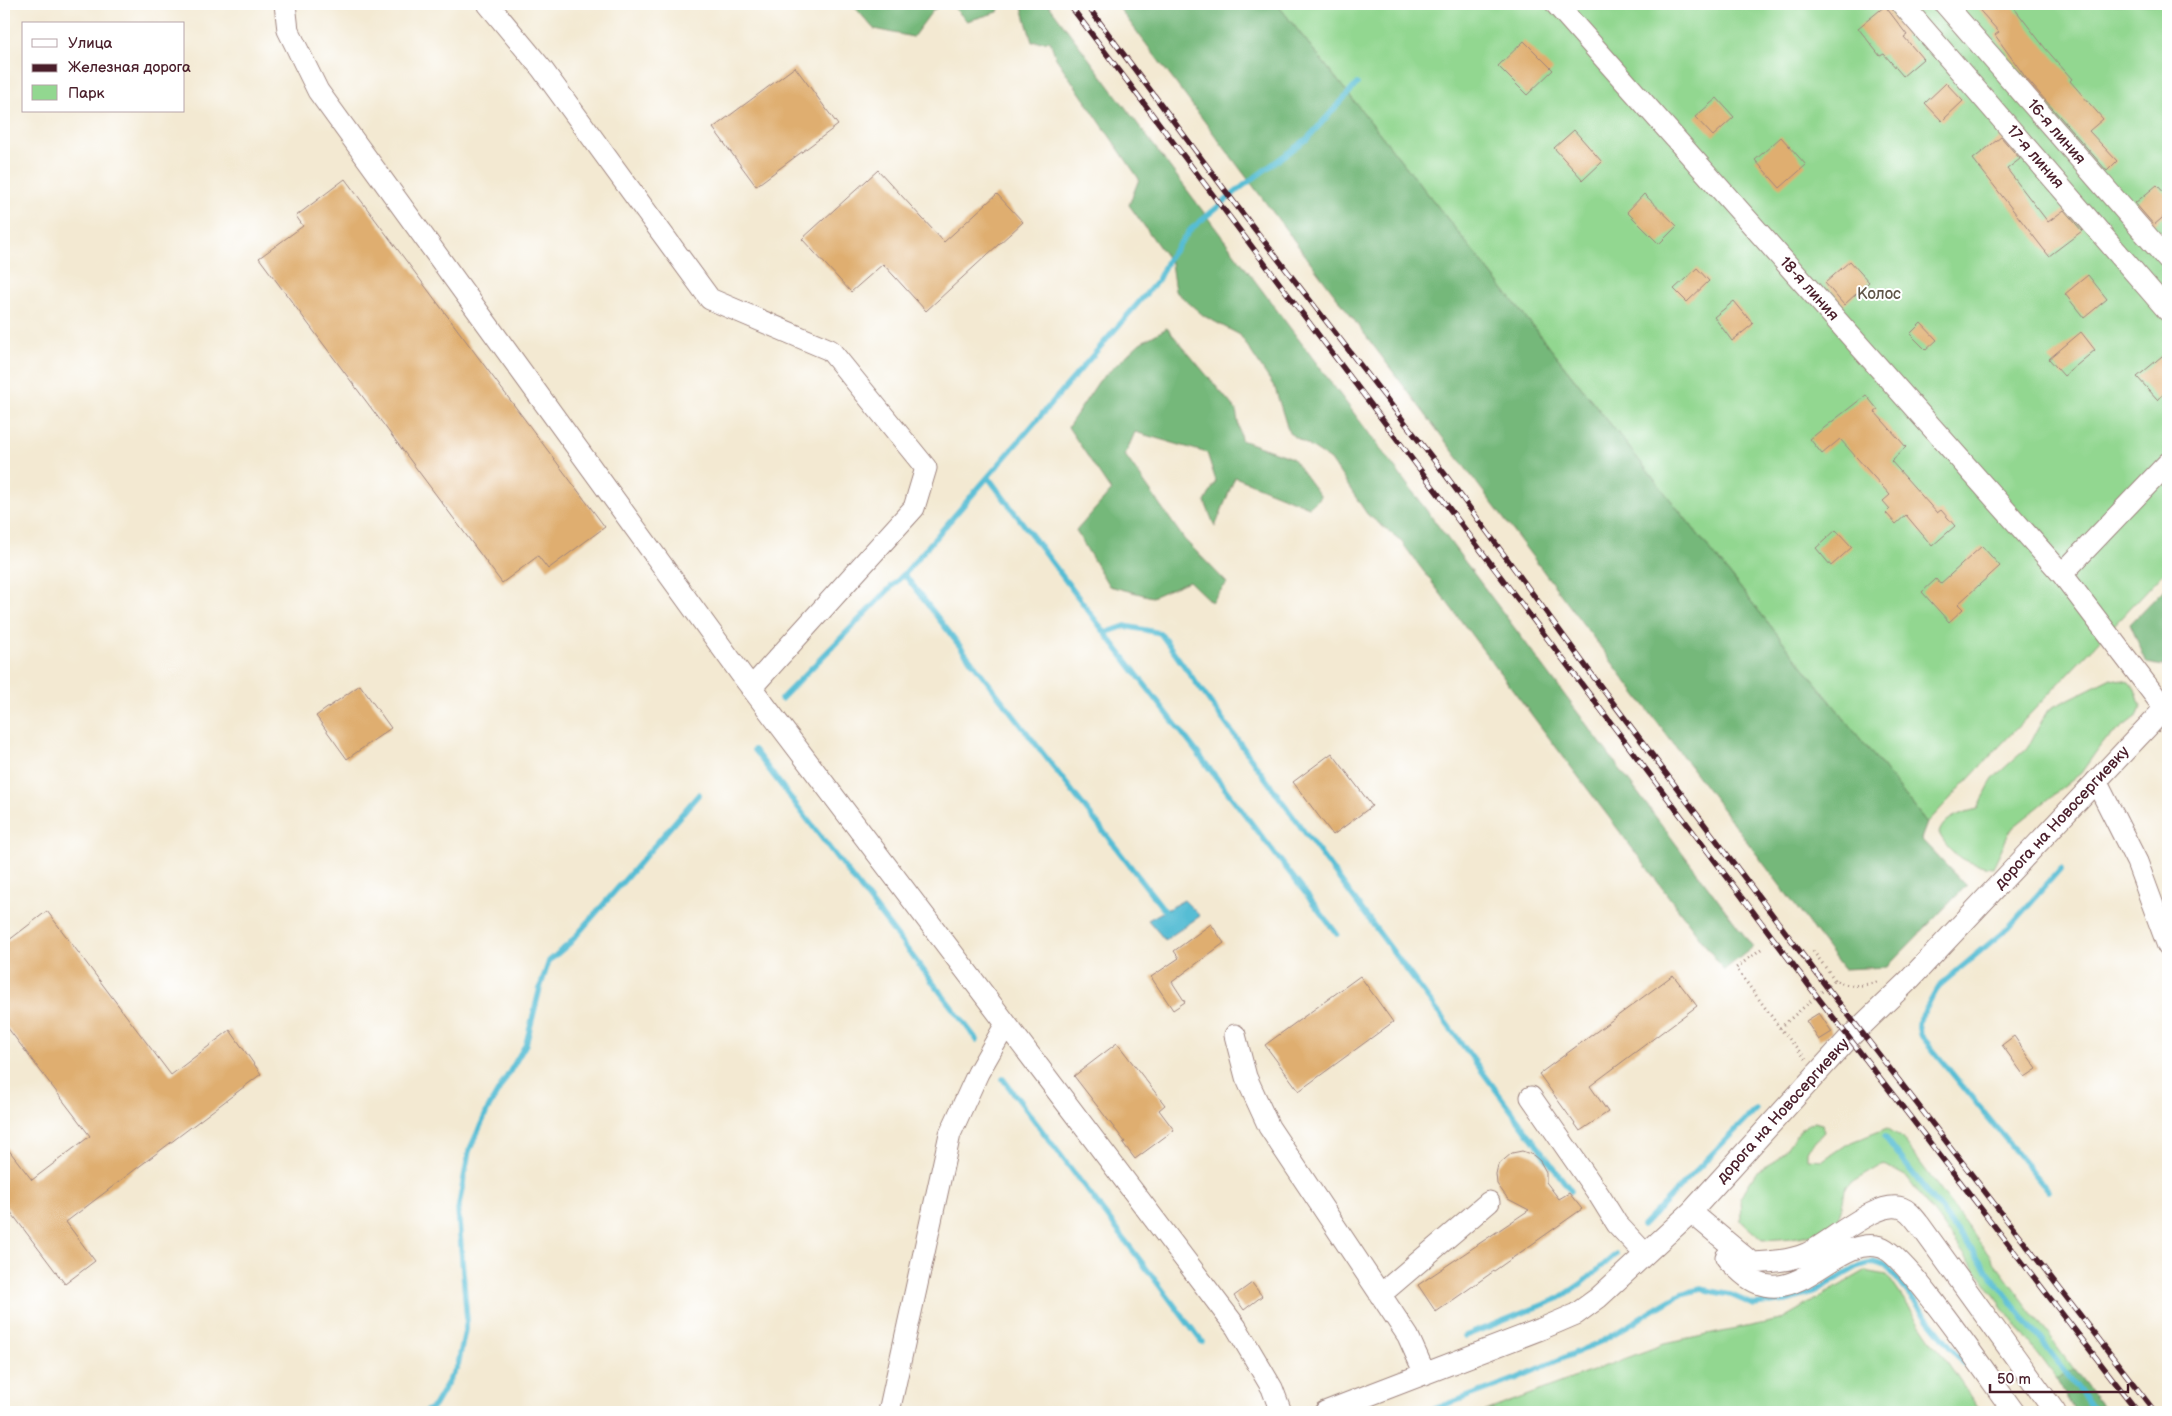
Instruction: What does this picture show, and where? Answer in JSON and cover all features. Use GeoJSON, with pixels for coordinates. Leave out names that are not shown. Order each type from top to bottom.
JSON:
{"type":"FeatureCollection","features":[{"type":"Feature","properties":{"kind":"street"},"geometry":{"type":"LineString","coordinates":[[285,4],[288,30],[318,92],[751,688],[1236,1327],[1272,1388],[1281,1412]]}},
{"type":"Feature","properties":{"kind":"street"},"geometry":{"type":"LineString","coordinates":[[488,4],[542,69],[710,300],[830,350],[926,468],[914,508],[751,688]]}},
{"type":"Feature","properties":{"kind":"street","name":"18-я линия"},"geometry":{"type":"LineString","coordinates":[[1556,4],[2062,574],[2167,707]]}},
{"type":"Feature","properties":{"kind":"street","name":"17-я линия"},"geometry":{"type":"LineString","coordinates":[[1902,4],[2168,311]]}},
{"type":"Feature","properties":{"kind":"street","name":"16-я линия"},"geometry":{"type":"LineString","coordinates":[[1945,4],[2168,260]]}},
{"type":"Feature","properties":{"kind":"street"},"geometry":{"type":"LineString","coordinates":[[2062,574],[2168,463]]}},
{"type":"Feature","properties":{"kind":"street","name":"дорога на Новосергиевку"},"geometry":{"type":"LineString","coordinates":[[1325,1412],[1576,1314],[1598,1298],[1691,1212],[1817,1072],[1910,978],[2167,707]]}},
{"type":"Feature","properties":{"kind":"street"},"geometry":{"type":"LineString","coordinates":[[2096,781],[2137,862],[2168,946]]}},
{"type":"Feature","properties":{"kind":"street"},"geometry":{"type":"LineString","coordinates":[[890,1412],[950,1134],[978,1074],[1006,1024]]}},
{"type":"Feature","properties":{"kind":"street"},"geometry":{"type":"LineString","coordinates":[[1235,1035],[1246,1077],[1269,1127],[1408,1336],[1426,1374]]}},
{"type":"Feature","properties":{"kind":"street"},"geometry":{"type":"LineString","coordinates":[[1531,1097],[1617,1224],[1645,1254]]}},
{"type":"Feature","properties":{"kind":"street"},"geometry":{"type":"LineString","coordinates":[[1380,1295],[1489,1202]]}},
{"type":"Feature","properties":{"kind":"street"},"geometry":{"type":"LineString","coordinates":[[1691,1212],[1752,1263],[1778,1262],[1805,1254],[1884,1208],[1902,1208],[1911,1214],[1919,1224],[2055,1412]]}},
{"type":"Feature","properties":{"kind":"street"},"geometry":{"type":"LineString","coordinates":[[1714,1232],[1728,1260],[1753,1282],[1776,1286],[1799,1280],[1855,1248],[1871,1245],[1883,1247],[1910,1271],[2014,1412]]}},
{"type":"Feature","properties":{"kind":"path"},"geometry":{"type":"LineString","coordinates":[[1761,949],[1736,968],[1780,1028],[1817,1072]]}},
{"type":"Feature","properties":{"kind":"path"},"geometry":{"type":"LineString","coordinates":[[1813,952],[1835,980],[1844,985],[1855,987],[1884,980],[1896,974],[1910,978]]}},
{"type":"Feature","properties":{"kind":"path"},"geometry":{"type":"LineString","coordinates":[[1780,1028],[1835,980]]}},
{"type":"Feature","properties":{"kind":"green space"},"geometry":{"type":"Polygon","coordinates":[[[852,4],[945,4],[933,10],[913,37],[874,29],[852,4]]]}},
{"type":"Feature","properties":{"kind":"green space"},"geometry":{"type":"Polygon","coordinates":[[[950,4],[1000,4],[998,12],[967,21],[950,4]]]}},
{"type":"Feature","properties":{"kind":"green space"},"geometry":{"type":"Polygon","coordinates":[[[1018,4],[1048,4],[1753,947],[1724,970],[1400,540],[1367,514],[1331,460],[1289,433],[1275,388],[1240,335],[1204,316],[1175,291],[1171,263],[1129,205],[1139,179],[1056,58],[1050,41],[1032,42],[1022,7],[1018,4]]]}},
{"type":"Feature","properties":{"kind":"green space"},"geometry":{"type":"Polygon","coordinates":[[[1116,4],[1277,4],[1927,823],[1921,839],[1966,886],[1887,967],[1843,969],[1116,4]]]}},
{"type":"Feature","properties":{"kind":"green space","name":"Колос"},"geometry":{"type":"Polygon","coordinates":[[[1277,4],[2168,4],[2168,568],[1927,823],[1277,4]]]}},
{"type":"Feature","properties":{"kind":"green space"},"geometry":{"type":"Polygon","coordinates":[[[1167,328],[1236,410],[1241,440],[1292,458],[1321,497],[1309,507],[1235,477],[1215,527],[1205,502],[1216,481],[1207,453],[1135,432],[1125,455],[1184,539],[1227,583],[1211,602],[1189,581],[1152,597],[1109,586],[1076,531],[1111,491],[1068,427],[1099,381],[1140,343],[1167,328]]]}},
{"type":"Feature","properties":{"kind":"green space"},"geometry":{"type":"Polygon","coordinates":[[[2168,585],[2168,667],[2147,663],[2130,624],[2168,585]]]}},
{"type":"Feature","properties":{"kind":"green space"},"geometry":{"type":"Polygon","coordinates":[[[2111,678],[2129,682],[2135,689],[2141,707],[2138,715],[2103,742],[2081,773],[2011,829],[1993,867],[1976,864],[1961,858],[1949,848],[1939,833],[1941,828],[1954,816],[1977,809],[1993,778],[2028,747],[2046,713],[2053,707],[2111,678]]]}},
{"type":"Feature","properties":{"kind":"green space"},"geometry":{"type":"Polygon","coordinates":[[[1814,1122],[1822,1124],[1824,1132],[1807,1150],[1807,1159],[1823,1160],[1845,1145],[1887,1128],[1901,1137],[2074,1369],[2056,1379],[1907,1177],[1883,1164],[1846,1186],[1838,1218],[1835,1223],[1824,1230],[1797,1237],[1762,1240],[1741,1221],[1740,1198],[1757,1171],[1778,1159],[1801,1129],[1814,1122]]]}},
{"type":"Feature","properties":{"kind":"green space"},"geometry":{"type":"Polygon","coordinates":[[[1865,1271],[1887,1275],[1981,1412],[1483,1412],[1664,1344],[1780,1320],[1865,1271]]]}},
{"type":"Feature","properties":{"kind":"green space"},"geometry":{"type":"Polygon","coordinates":[[[2074,1369],[2107,1412],[2075,1412],[2056,1379],[2074,1369]]]}},
{"type":"Feature","properties":{"kind":"water"},"geometry":{"type":"Polygon","coordinates":[[[1184,900],[1200,916],[1165,940],[1148,920],[1184,900]]]}},
{"type":"Feature","properties":{"kind":"building"},"geometry":{"type":"Polygon","coordinates":[[[1974,4],[2011,4],[2072,79],[2070,81],[2103,119],[2089,131],[2117,161],[2107,171],[2026,78],[1995,35],[1999,32],[1974,4]]]}},
{"type":"Feature","properties":{"kind":"building"},"geometry":{"type":"Polygon","coordinates":[[[1885,6],[1907,35],[1904,37],[1923,59],[1903,76],[1884,54],[1880,56],[1858,28],[1885,6]]]}},
{"type":"Feature","properties":{"kind":"building"},"geometry":{"type":"Polygon","coordinates":[[[1524,41],[1553,70],[1527,95],[1498,66],[1524,41]]]}},
{"type":"Feature","properties":{"kind":"building"},"geometry":{"type":"Polygon","coordinates":[[[795,67],[838,125],[756,186],[713,128],[795,67]]]}},
{"type":"Feature","properties":{"kind":"building"},"geometry":{"type":"Polygon","coordinates":[[[1946,83],[1963,101],[1942,121],[1925,103],[1946,83]]]}},
{"type":"Feature","properties":{"kind":"building"},"geometry":{"type":"Polygon","coordinates":[[[1717,98],[1734,117],[1713,136],[1695,117],[1717,98]]]}},
{"type":"Feature","properties":{"kind":"building"},"geometry":{"type":"Polygon","coordinates":[[[1574,130],[1602,162],[1583,180],[1554,148],[1574,130]]]}},
{"type":"Feature","properties":{"kind":"building"},"geometry":{"type":"Polygon","coordinates":[[[1781,137],[1806,165],[1780,188],[1755,160],[1781,137]]]}},
{"type":"Feature","properties":{"kind":"building"},"geometry":{"type":"Polygon","coordinates":[[[2001,137],[2020,159],[2007,169],[2048,222],[2064,210],[2082,231],[2049,256],[1973,159],[2001,137]]]}},
{"type":"Feature","properties":{"kind":"building"},"geometry":{"type":"Polygon","coordinates":[[[878,170],[944,242],[997,194],[1023,222],[926,311],[883,264],[851,292],[802,239],[878,170]]]}},
{"type":"Feature","properties":{"kind":"building"},"geometry":{"type":"Polygon","coordinates":[[[345,179],[605,527],[548,569],[538,556],[502,583],[259,258],[303,226],[296,216],[345,179]]]}},
{"type":"Feature","properties":{"kind":"building"},"geometry":{"type":"Polygon","coordinates":[[[2157,185],[2168,197],[2168,213],[2154,225],[2135,203],[2157,185]]]}},
{"type":"Feature","properties":{"kind":"building"},"geometry":{"type":"Polygon","coordinates":[[[1644,194],[1677,226],[1659,244],[1627,212],[1644,194]]]}},
{"type":"Feature","properties":{"kind":"building"},"geometry":{"type":"Polygon","coordinates":[[[1850,261],[1869,282],[1844,305],[1825,283],[1850,261]]]}},
{"type":"Feature","properties":{"kind":"building"},"geometry":{"type":"Polygon","coordinates":[[[1697,268],[1709,281],[1687,302],[1674,289],[1697,268]]]}},
{"type":"Feature","properties":{"kind":"building"},"geometry":{"type":"Polygon","coordinates":[[[2088,275],[2107,299],[2084,318],[2065,294],[2088,275]]]}},
{"type":"Feature","properties":{"kind":"building"},"geometry":{"type":"Polygon","coordinates":[[[1734,301],[1753,324],[1732,341],[1714,317],[1734,301]]]}},
{"type":"Feature","properties":{"kind":"building"},"geometry":{"type":"Polygon","coordinates":[[[1921,323],[1937,340],[1926,350],[1910,334],[1921,323]]]}},
{"type":"Feature","properties":{"kind":"building"},"geometry":{"type":"Polygon","coordinates":[[[2081,332],[2095,350],[2064,376],[2049,359],[2081,332]]]}},
{"type":"Feature","properties":{"kind":"building"},"geometry":{"type":"Polygon","coordinates":[[[2168,351],[2168,389],[2158,400],[2137,377],[2168,351]]]}},
{"type":"Feature","properties":{"kind":"building"},"geometry":{"type":"Polygon","coordinates":[[[1866,395],[1878,410],[1875,412],[1906,447],[1891,461],[1937,513],[1941,510],[1955,526],[1932,546],[1906,515],[1896,524],[1886,513],[1890,509],[1883,501],[1890,495],[1840,439],[1822,454],[1810,439],[1866,395]]]}},
{"type":"Feature","properties":{"kind":"building"},"geometry":{"type":"Polygon","coordinates":[[[1836,530],[1852,547],[1831,566],[1816,548],[1836,530]]]}},
{"type":"Feature","properties":{"kind":"building"},"geometry":{"type":"Polygon","coordinates":[[[1982,546],[2000,566],[1958,604],[1963,609],[1949,622],[1922,592],[1936,579],[1940,584],[1982,546]]]}},
{"type":"Feature","properties":{"kind":"building"},"geometry":{"type":"Polygon","coordinates":[[[360,685],[391,728],[347,759],[316,716],[360,685]]]}},
{"type":"Feature","properties":{"kind":"building"},"geometry":{"type":"Polygon","coordinates":[[[1332,753],[1372,806],[1333,835],[1293,782],[1332,753]]]}},
{"type":"Feature","properties":{"kind":"building"},"geometry":{"type":"Polygon","coordinates":[[[47,911],[171,1075],[230,1030],[261,1074],[66,1222],[95,1261],[65,1284],[4,1203],[4,1144],[32,1180],[90,1136],[4,1023],[4,944],[47,911]]]}},
{"type":"Feature","properties":{"kind":"building"},"geometry":{"type":"Polygon","coordinates":[[[1211,924],[1224,943],[1172,982],[1185,1002],[1173,1010],[1151,977],[1179,958],[1174,951],[1211,924]]]}},
{"type":"Feature","properties":{"kind":"building"},"geometry":{"type":"Polygon","coordinates":[[[1673,975],[1697,1006],[1590,1086],[1608,1112],[1580,1131],[1539,1074],[1673,975]]]}},
{"type":"Feature","properties":{"kind":"building"},"geometry":{"type":"Polygon","coordinates":[[[1360,976],[1393,1022],[1299,1091],[1265,1045],[1360,976]]]}},
{"type":"Feature","properties":{"kind":"building"},"geometry":{"type":"Polygon","coordinates":[[[1819,1013],[1832,1032],[1819,1040],[1806,1021],[1819,1013]]]}},
{"type":"Feature","properties":{"kind":"building"},"geometry":{"type":"Polygon","coordinates":[[[2014,1036],[2037,1069],[2025,1077],[2002,1045],[2014,1036]]]}},
{"type":"Feature","properties":{"kind":"building"},"geometry":{"type":"Polygon","coordinates":[[[1117,1043],[1165,1105],[1159,1110],[1174,1130],[1135,1159],[1123,1143],[1125,1142],[1074,1076],[1117,1043]]]}},
{"type":"Feature","properties":{"kind":"building"},"geometry":{"type":"Polygon","coordinates":[[[1522,1151],[1533,1155],[1540,1161],[1546,1172],[1546,1182],[1559,1199],[1569,1193],[1582,1209],[1436,1312],[1418,1285],[1529,1210],[1508,1199],[1497,1184],[1496,1174],[1498,1165],[1512,1153],[1522,1151]]]}},
{"type":"Feature","properties":{"kind":"building"},"geometry":{"type":"Polygon","coordinates":[[[1252,1283],[1262,1296],[1244,1310],[1234,1296],[1252,1283]]]}},
{"type":"Feature","properties":{"kind":"waterway"},"geometry":{"type":"LineString","coordinates":[[781,699],[904,574],[1158,280],[1168,259],[1191,229],[1243,186],[1307,139],[1357,84]]}},
{"type":"Feature","properties":{"kind":"waterway"},"geometry":{"type":"LineString","coordinates":[[988,477],[1105,633],[1125,626],[1160,633],[1311,841],[1571,1191]]}},
{"type":"Feature","properties":{"kind":"waterway"},"geometry":{"type":"LineString","coordinates":[[904,574],[1165,911]]}},
{"type":"Feature","properties":{"kind":"waterway"},"geometry":{"type":"LineString","coordinates":[[1105,633],[1337,934]]}},
{"type":"Feature","properties":{"kind":"waterway"},"geometry":{"type":"LineString","coordinates":[[754,750],[977,1040]]}},
{"type":"Feature","properties":{"kind":"waterway"},"geometry":{"type":"LineString","coordinates":[[425,1412],[434,1406],[458,1365],[467,1320],[458,1210],[469,1151],[489,1107],[526,1044],[549,961],[570,943],[699,794]]}},
{"type":"Feature","properties":{"kind":"waterway"},"geometry":{"type":"LineString","coordinates":[[2048,1191],[1920,1034],[1918,1023],[1939,986],[2009,927],[2061,868]]}},
{"type":"Feature","properties":{"kind":"waterway"},"geometry":{"type":"LineString","coordinates":[[1003,1079],[1202,1342]]}},
{"type":"Feature","properties":{"kind":"waterway"},"geometry":{"type":"LineString","coordinates":[[1642,1226],[1756,1109]]}},
{"type":"Feature","properties":{"kind":"waterway"},"geometry":{"type":"LineString","coordinates":[[1885,1137],[2096,1412]]}},
{"type":"Feature","properties":{"kind":"waterway"},"geometry":{"type":"LineString","coordinates":[[1465,1336],[1560,1298],[1585,1281],[1616,1254]]}},
{"type":"Feature","properties":{"kind":"waterway"},"geometry":{"type":"LineString","coordinates":[[1426,1412],[1515,1379],[1602,1341],[1681,1294],[1701,1289],[1731,1295],[1754,1305],[1786,1301],[1813,1293],[1857,1267],[1873,1262],[1887,1266],[1964,1364]]}},
{"type":"Feature","properties":{"kind":"railway"},"geometry":{"type":"LineString","coordinates":[[1069,4],[1816,995],[2138,1412]]}},
{"type":"Feature","properties":{"kind":"railway"},"geometry":{"type":"LineString","coordinates":[[1086,4],[1236,205],[1444,473],[1604,691],[1826,986],[2155,1412]]}}]}
